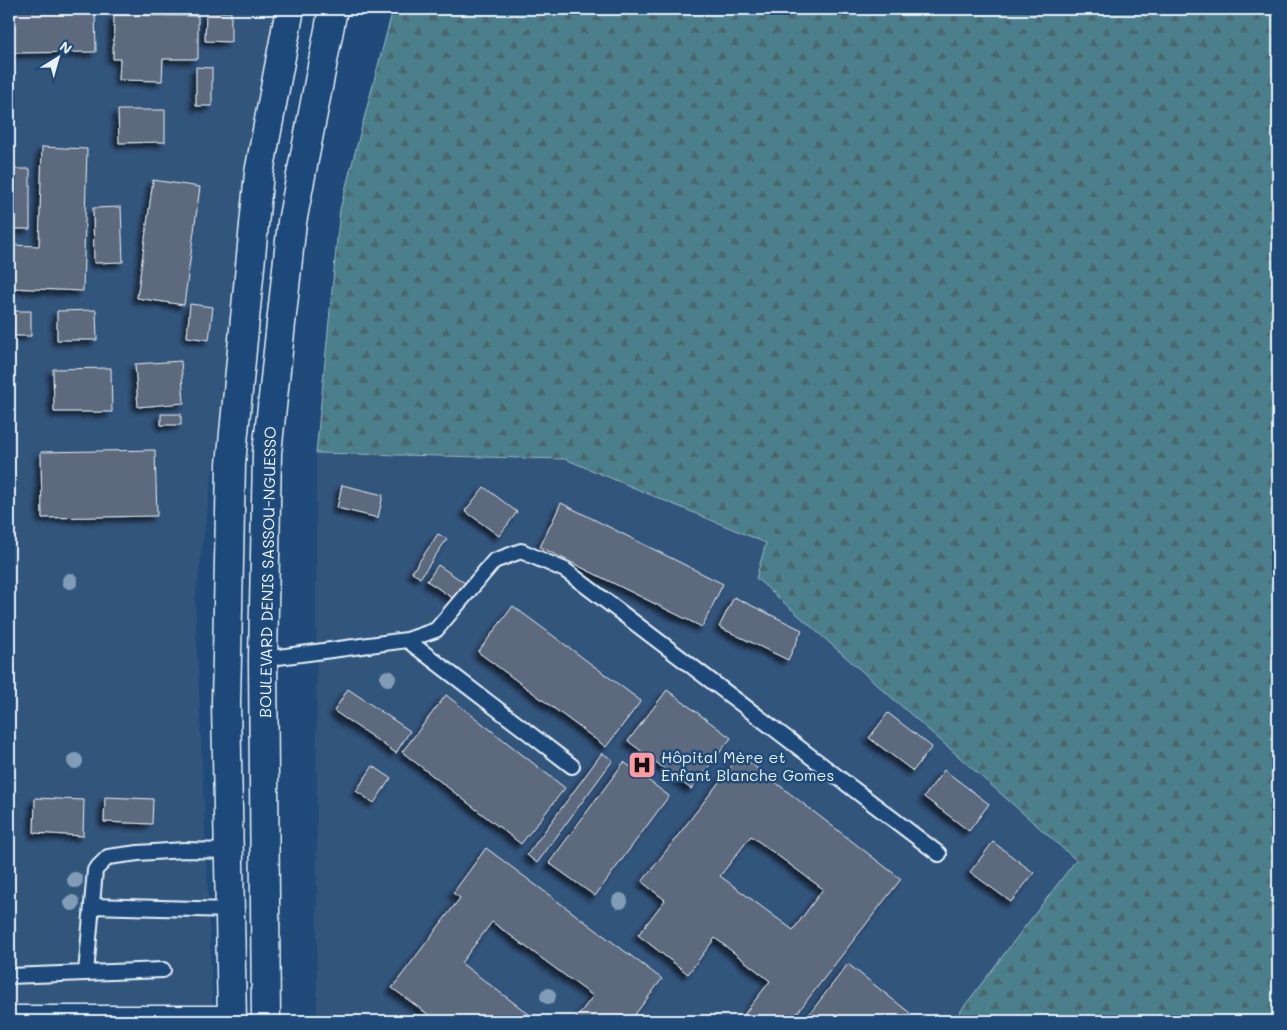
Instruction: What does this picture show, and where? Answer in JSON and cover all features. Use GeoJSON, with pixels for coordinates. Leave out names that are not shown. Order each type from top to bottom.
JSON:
{"type":"FeatureCollection","features":[{"type":"Feature","properties":{"kind":"main road"},"geometry":{"type":"LineString","coordinates":[[9,1020],[232,1021],[226,703],[231,464],[260,173],[290,9]]}},
{"type":"Feature","properties":{"kind":"main road","name":"BOULEVARD DENIS SASSOU-NGUESSO"},"geometry":{"type":"LineString","coordinates":[[266,1021],[263,659],[268,444],[292,222],[333,9]]}},
{"type":"Feature","properties":{"kind":"lane"},"geometry":{"type":"LineString","coordinates":[[263,659],[407,640],[436,630],[494,561],[521,551],[565,570],[939,854]]}},
{"type":"Feature","properties":{"kind":"lane"},"geometry":{"type":"LineString","coordinates":[[407,640],[572,766]]}},
{"type":"Feature","properties":{"kind":"lane"},"geometry":{"type":"LineString","coordinates":[[86,973],[96,870],[108,857],[184,850],[228,851]]}},
{"type":"Feature","properties":{"kind":"lane"},"geometry":{"type":"LineString","coordinates":[[92,906],[230,910]]}},
{"type":"Feature","properties":{"kind":"lane"},"geometry":{"type":"LineString","coordinates":[[9,976],[163,970]]}},
{"type":"Feature","properties":{"kind":"shaded area"},"geometry":{"type":"Polygon","coordinates":[[[9,9],[276,9],[195,601],[213,1006],[9,1009],[9,9]]]}},
{"type":"Feature","properties":{"kind":"shaded area","name":"Hôpital Mère et Enfant Blanche Gomes"},"geometry":{"type":"Polygon","coordinates":[[[316,453],[565,459],[766,543],[756,578],[1076,860],[953,1021],[317,1021],[316,453]]]}},
{"type":"Feature","properties":{"kind":"green space"},"geometry":{"type":"Polygon","coordinates":[[[393,9],[1278,9],[1278,1021],[953,1021],[1076,860],[756,578],[766,543],[565,459],[316,453],[340,209],[393,9]]]}},
{"type":"Feature","properties":{"kind":"building"},"geometry":{"type":"Polygon","coordinates":[[[9,9],[95,9],[96,52],[9,53],[9,9]]]}},
{"type":"Feature","properties":{"kind":"building"},"geometry":{"type":"Polygon","coordinates":[[[206,12],[231,12],[231,42],[205,41],[206,12]]]}},
{"type":"Feature","properties":{"kind":"building"},"geometry":{"type":"Polygon","coordinates":[[[114,15],[198,16],[198,59],[163,59],[162,81],[119,80],[120,59],[113,59],[114,15]]]}},
{"type":"Feature","properties":{"kind":"building"},"geometry":{"type":"Polygon","coordinates":[[[196,67],[212,68],[212,106],[196,106],[196,67]]]}},
{"type":"Feature","properties":{"kind":"building"},"geometry":{"type":"Polygon","coordinates":[[[118,110],[165,110],[165,142],[119,143],[118,110]]]}},
{"type":"Feature","properties":{"kind":"building"},"geometry":{"type":"Polygon","coordinates":[[[42,147],[87,149],[83,291],[9,288],[9,245],[39,246],[42,147]]]}},
{"type":"Feature","properties":{"kind":"building"},"geometry":{"type":"Polygon","coordinates":[[[9,169],[30,169],[30,229],[9,229],[9,169]]]}},
{"type":"Feature","properties":{"kind":"building"},"geometry":{"type":"Polygon","coordinates":[[[153,180],[200,187],[184,305],[137,298],[153,180]]]}},
{"type":"Feature","properties":{"kind":"building"},"geometry":{"type":"Polygon","coordinates":[[[121,207],[123,262],[94,263],[93,208],[121,207]]]}},
{"type":"Feature","properties":{"kind":"building"},"geometry":{"type":"Polygon","coordinates":[[[190,304],[213,307],[209,340],[187,337],[190,304]]]}},
{"type":"Feature","properties":{"kind":"building"},"geometry":{"type":"Polygon","coordinates":[[[96,310],[97,340],[57,340],[57,311],[96,310]]]}},
{"type":"Feature","properties":{"kind":"building"},"geometry":{"type":"Polygon","coordinates":[[[13,311],[31,311],[31,336],[14,336],[13,311]]]}},
{"type":"Feature","properties":{"kind":"building"},"geometry":{"type":"Polygon","coordinates":[[[181,361],[184,403],[138,407],[135,364],[181,361]]]}},
{"type":"Feature","properties":{"kind":"building"},"geometry":{"type":"Polygon","coordinates":[[[111,368],[112,412],[54,412],[53,369],[111,368]]]}},
{"type":"Feature","properties":{"kind":"building"},"geometry":{"type":"Polygon","coordinates":[[[161,414],[181,414],[181,425],[161,425],[161,414]]]}},
{"type":"Feature","properties":{"kind":"building"},"geometry":{"type":"Polygon","coordinates":[[[155,450],[157,516],[42,518],[41,452],[155,450]]]}},
{"type":"Feature","properties":{"kind":"building"},"geometry":{"type":"Polygon","coordinates":[[[342,485],[383,495],[378,518],[337,508],[342,485]]]}},
{"type":"Feature","properties":{"kind":"building"},"geometry":{"type":"Polygon","coordinates":[[[484,487],[517,512],[499,536],[465,511],[484,487]]]}},
{"type":"Feature","properties":{"kind":"building"},"geometry":{"type":"Polygon","coordinates":[[[561,503],[723,584],[702,627],[540,547],[561,503]]]}},
{"type":"Feature","properties":{"kind":"building"},"geometry":{"type":"Polygon","coordinates":[[[438,534],[447,539],[420,578],[412,572],[438,534]]]}},
{"type":"Feature","properties":{"kind":"building"},"geometry":{"type":"Polygon","coordinates":[[[438,565],[465,583],[454,599],[427,581],[438,565]]]}},
{"type":"Feature","properties":{"kind":"building"},"geometry":{"type":"Polygon","coordinates":[[[734,597],[802,630],[788,660],[719,627],[734,597]]]}},
{"type":"Feature","properties":{"kind":"building"},"geometry":{"type":"Polygon","coordinates":[[[513,606],[641,701],[606,747],[478,652],[513,606]]]}},
{"type":"Feature","properties":{"kind":"building"},"geometry":{"type":"Polygon","coordinates":[[[348,689],[410,731],[396,753],[334,711],[348,689]]]}},
{"type":"Feature","properties":{"kind":"building"},"geometry":{"type":"Polygon","coordinates":[[[667,690],[731,738],[691,789],[628,741],[667,690]]]}},
{"type":"Feature","properties":{"kind":"building"},"geometry":{"type":"Polygon","coordinates":[[[446,695],[565,788],[521,844],[402,752],[446,695]]]}},
{"type":"Feature","properties":{"kind":"building"},"geometry":{"type":"Polygon","coordinates":[[[888,713],[932,747],[913,771],[869,738],[888,713]]]}},
{"type":"Feature","properties":{"kind":"building"},"geometry":{"type":"Polygon","coordinates":[[[602,753],[613,760],[537,863],[527,855],[602,753]]]}},
{"type":"Feature","properties":{"kind":"building"},"geometry":{"type":"Polygon","coordinates":[[[740,755],[901,879],[791,1021],[739,1021],[770,981],[715,938],[688,974],[638,935],[665,900],[642,882],[740,755]],[[751,836],[720,876],[793,930],[823,889],[751,836]]]}},
{"type":"Feature","properties":{"kind":"building"},"geometry":{"type":"Polygon","coordinates":[[[624,762],[669,796],[595,896],[549,863],[624,762]]]}},
{"type":"Feature","properties":{"kind":"building"},"geometry":{"type":"Polygon","coordinates":[[[373,766],[391,778],[374,803],[356,791],[373,766]]]}},
{"type":"Feature","properties":{"kind":"building"},"geometry":{"type":"Polygon","coordinates":[[[944,770],[989,804],[969,831],[924,797],[944,770]]]}},
{"type":"Feature","properties":{"kind":"building"},"geometry":{"type":"Polygon","coordinates":[[[105,797],[153,799],[152,824],[104,822],[105,797]]]}},
{"type":"Feature","properties":{"kind":"building"},"geometry":{"type":"Polygon","coordinates":[[[35,798],[84,800],[83,836],[34,833],[35,798]]]}},
{"type":"Feature","properties":{"kind":"building"},"geometry":{"type":"Polygon","coordinates":[[[993,842],[1034,873],[1011,902],[970,872],[993,842]]]}},
{"type":"Feature","properties":{"kind":"building"},"geometry":{"type":"Polygon","coordinates":[[[486,848],[662,979],[630,1021],[574,1021],[593,996],[492,922],[461,963],[538,1021],[437,1021],[392,988],[460,898],[453,893],[486,848]]]}},
{"type":"Feature","properties":{"kind":"building"},"geometry":{"type":"Polygon","coordinates":[[[848,964],[910,1013],[903,1021],[804,1021],[848,964]]]}},
{"type":"Feature","properties":{"kind":"place","name":"Hôpital Mère et Enfant Blanche Gomes"},"geometry":{"type":"Point","coordinates":[642,765]}}]}
